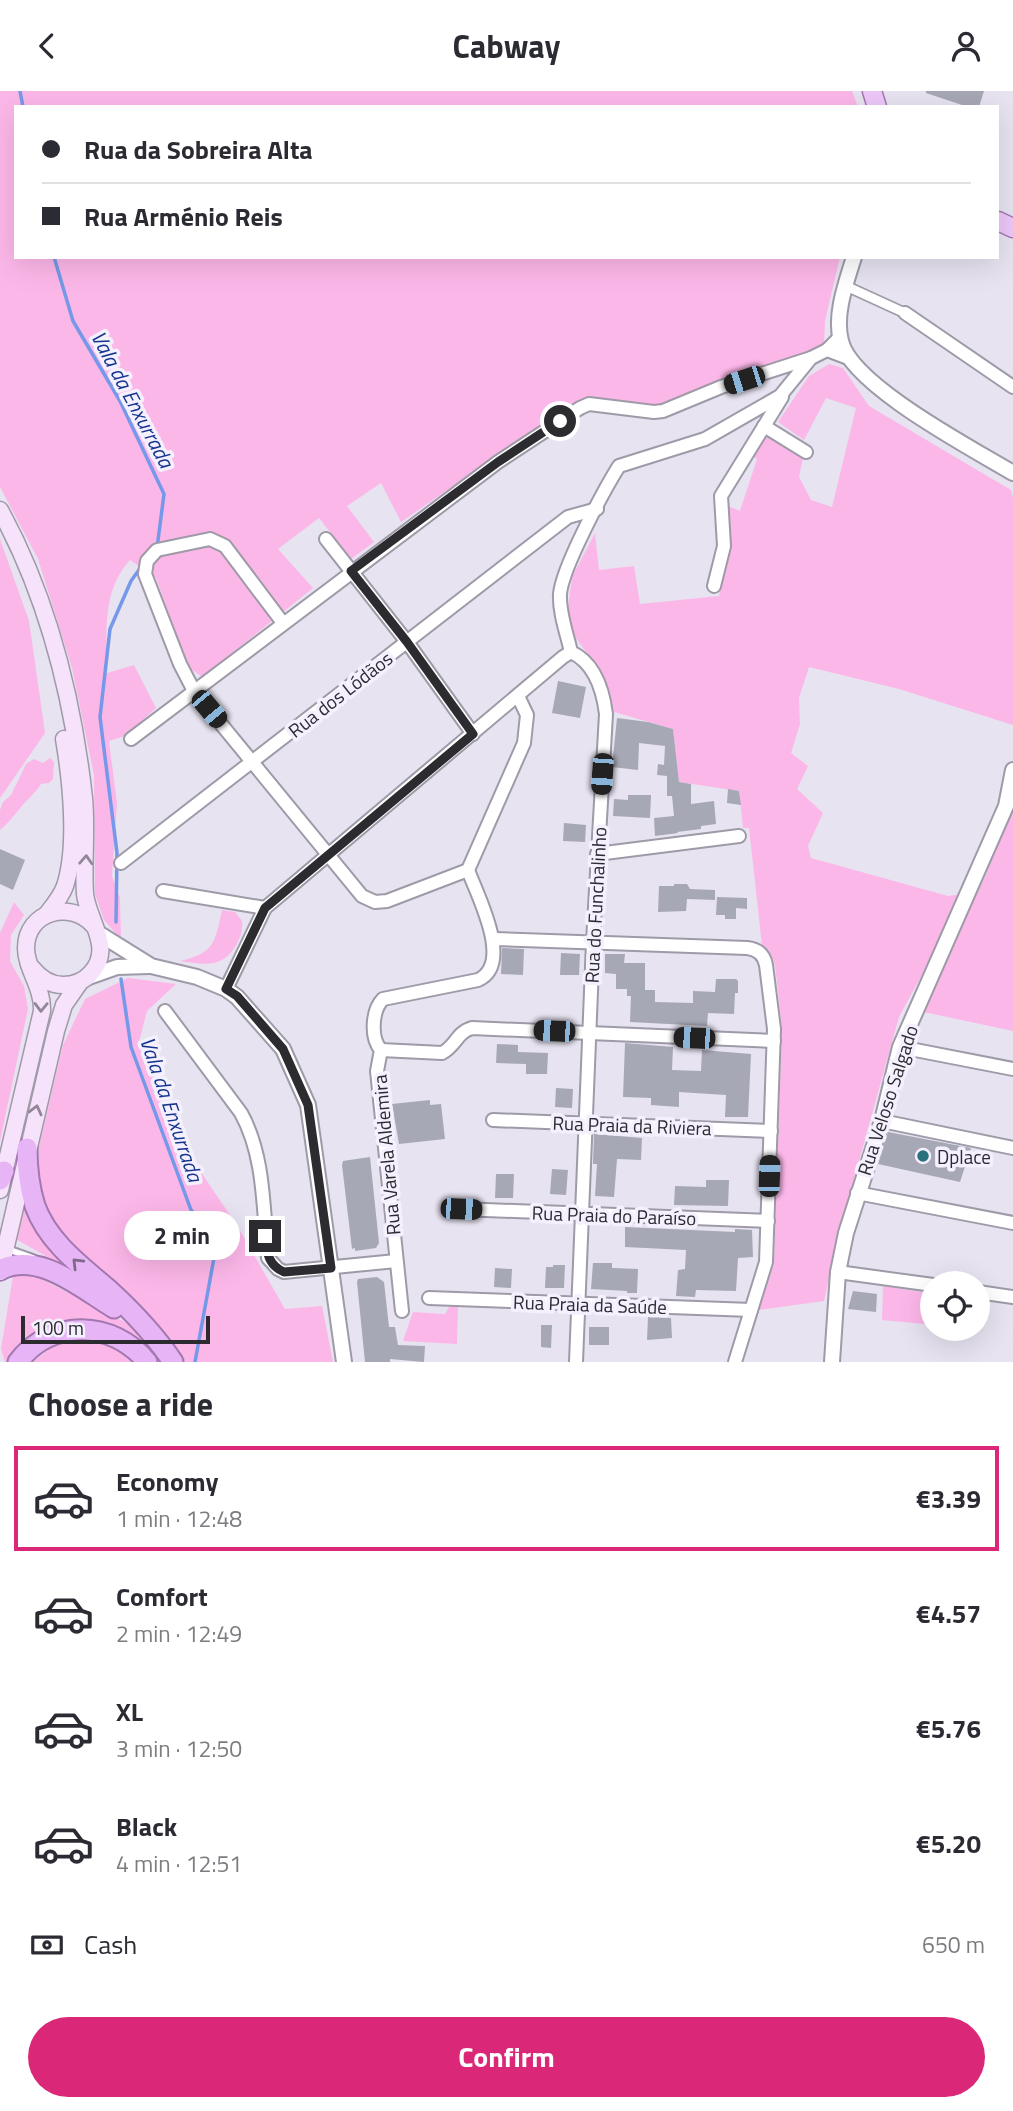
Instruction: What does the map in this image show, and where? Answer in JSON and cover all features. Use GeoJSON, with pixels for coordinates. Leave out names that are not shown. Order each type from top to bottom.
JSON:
{"type":"FeatureCollection","features":[{"type":"Feature","properties":{"kind":"highway"},"geometry":{"type":"LineString","coordinates":[[27,1148],[28,1179],[36,1209],[56,1242],[145,1326],[173,1362]]}},
{"type":"Feature","properties":{"kind":"highway"},"geometry":{"type":"LineString","coordinates":[[0,1271],[11,1264],[23,1263],[55,1273],[145,1326]]}},
{"type":"Feature","properties":{"kind":"highway"},"geometry":{"type":"LineString","coordinates":[[18,1362],[29,1349],[42,1340],[76,1330],[99,1331],[124,1341],[146,1362]]}},
{"type":"Feature","properties":{"kind":"main road"},"geometry":{"type":"LineString","coordinates":[[0,510],[28,568],[58,660],[82,787],[86,850],[85,895],[101,955],[94,970],[83,980],[61,1012],[2,1248],[0,1271]]}},
{"type":"Feature","properties":{"kind":"main road"},"geometry":{"type":"LineString","coordinates":[[0,526],[29,594],[44,641],[56,692],[72,801],[68,871],[62,893],[47,914],[36,922],[29,934],[26,948],[41,993],[42,1011],[1,1180]]}},
{"type":"Feature","properties":{"kind":"main road"},"geometry":{"type":"LineString","coordinates":[[47,914],[74,912],[85,918],[96,930]]}},
{"type":"Feature","properties":{"kind":"main road"},"geometry":{"type":"LineString","coordinates":[[32,968],[41,978],[53,984],[66,985],[83,980]]}},
{"type":"Feature","properties":{"kind":"street"},"geometry":{"type":"LineString","coordinates":[[853,259],[840,315],[840,337],[848,358],[881,391],[1013,473]]}},
{"type":"Feature","properties":{"kind":"street"},"geometry":{"type":"LineString","coordinates":[[846,286],[905,313],[1013,387]]}},
{"type":"Feature","properties":{"kind":"street"},"geometry":{"type":"LineString","coordinates":[[131,739],[498,462],[580,408],[589,404],[663,411],[721,387],[811,358],[827,350],[840,337]]}},
{"type":"Feature","properties":{"kind":"street"},"geometry":{"type":"LineString","coordinates":[[827,350],[848,358]]}},
{"type":"Feature","properties":{"kind":"street"},"geometry":{"type":"LineString","coordinates":[[714,586],[724,546],[721,496],[786,391],[811,358]]}},
{"type":"Feature","properties":{"kind":"street"},"geometry":{"type":"LineString","coordinates":[[226,989],[265,908],[571,652],[560,593],[564,579],[619,466],[705,439],[786,391]]}},
{"type":"Feature","properties":{"kind":"street"},"geometry":{"type":"LineString","coordinates":[[764,426],[806,452]]}},
{"type":"Feature","properties":{"kind":"street","name":"Rua dos Lódãos"},"geometry":{"type":"LineString","coordinates":[[121,863],[568,517],[597,509]]}},
{"type":"Feature","properties":{"kind":"street"},"geometry":{"type":"LineString","coordinates":[[283,623],[222,543],[210,539],[155,552],[147,561],[145,574],[180,664],[194,691],[362,896],[375,902],[387,901],[468,870]]}},
{"type":"Feature","properties":{"kind":"street"},"geometry":{"type":"LineString","coordinates":[[326,539],[407,642],[473,734]]}},
{"type":"Feature","properties":{"kind":"street","name":"Rua do Funchalinho"},"geometry":{"type":"LineString","coordinates":[[571,652],[593,670],[605,708],[576,1362]]}},
{"type":"Feature","properties":{"kind":"street"},"geometry":{"type":"LineString","coordinates":[[518,696],[527,715],[524,743],[468,870],[494,939],[747,948],[760,953],[766,965],[774,1041],[766,1262],[735,1362]]}},
{"type":"Feature","properties":{"kind":"street","name":"Rua Veloso Salgado"},"geometry":{"type":"LineString","coordinates":[[832,1362],[838,1272],[857,1193],[882,1121],[900,1047],[1009,807],[1013,770]]}},
{"type":"Feature","properties":{"kind":"street"},"geometry":{"type":"LineString","coordinates":[[597,854],[738,837]]}},
{"type":"Feature","properties":{"kind":"street"},"geometry":{"type":"LineString","coordinates":[[163,891],[265,908]]}},
{"type":"Feature","properties":{"kind":"street"},"geometry":{"type":"LineString","coordinates":[[96,930],[151,966]]}},
{"type":"Feature","properties":{"kind":"street","name":"Rua Varela Aldemira"},"geometry":{"type":"LineString","coordinates":[[402,1311],[377,1071],[381,1050],[375,1039],[374,1013],[379,1002],[391,996],[483,978],[491,969],[494,939]]}},
{"type":"Feature","properties":{"kind":"street"},"geometry":{"type":"LineString","coordinates":[[83,980],[117,967],[151,966],[197,977],[237,996],[283,1049],[308,1105],[344,1362]]}},
{"type":"Feature","properties":{"kind":"street","name":"Rua Varela Aldemira"},"geometry":{"type":"LineString","coordinates":[[165,1011],[241,1113],[251,1131],[258,1164],[268,1258],[278,1269],[284,1272],[397,1261]]}},
{"type":"Feature","properties":{"kind":"street"},"geometry":{"type":"LineString","coordinates":[[381,1050],[442,1053],[449,1049],[461,1033],[472,1028],[774,1041]]}},
{"type":"Feature","properties":{"kind":"street"},"geometry":{"type":"LineString","coordinates":[[900,1047],[1013,1069]]}},
{"type":"Feature","properties":{"kind":"street","name":"Rua Praia da Riviera"},"geometry":{"type":"LineString","coordinates":[[493,1120],[771,1131]]}},
{"type":"Feature","properties":{"kind":"street"},"geometry":{"type":"LineString","coordinates":[[882,1121],[1013,1148]]}},
{"type":"Feature","properties":{"kind":"street"},"geometry":{"type":"LineString","coordinates":[[857,1193],[1013,1223]]}},
{"type":"Feature","properties":{"kind":"street","name":"Rua Praia do Paraíso"},"geometry":{"type":"LineString","coordinates":[[461,1209],[768,1220]]}},
{"type":"Feature","properties":{"kind":"street"},"geometry":{"type":"LineString","coordinates":[[838,1272],[920,1283]]}},
{"type":"Feature","properties":{"kind":"street"},"geometry":{"type":"LineString","coordinates":[[990,1294],[1013,1297]]}},
{"type":"Feature","properties":{"kind":"street","name":"Rua Praia da Saúde"},"geometry":{"type":"LineString","coordinates":[[429,1297],[751,1310]]}},
{"type":"Feature","properties":{"kind":"lane"},"geometry":{"type":"LineString","coordinates":[[2,1248],[30,1257],[55,1273]]}},
{"type":"Feature","properties":{"kind":"shaded area"},"geometry":{"type":"Polygon","coordinates":[[[0,91],[852,91],[857,105],[14,105],[14,259],[840,259],[825,321],[824,345],[660,407],[589,398],[565,409],[401,522],[381,483],[347,506],[374,542],[351,559],[319,518],[278,549],[313,588],[202,677],[187,666],[156,578],[130,560],[121,572],[110,599],[107,673],[134,665],[156,708],[125,736],[109,741],[117,803],[112,876],[120,898],[121,939],[104,920],[95,894],[94,775],[72,668],[38,559],[0,487],[0,91]]]}},
{"type":"Feature","properties":{"kind":"shaded area"},"geometry":{"type":"Polygon","coordinates":[[[829,364],[843,368],[869,406],[1011,490],[1013,725],[899,689],[809,667],[799,698],[800,724],[791,753],[808,766],[797,789],[823,813],[808,846],[811,858],[948,896],[962,894],[944,934],[899,1017],[839,1233],[824,1301],[759,1310],[774,1263],[782,1028],[775,965],[762,946],[749,828],[743,828],[739,791],[679,782],[673,729],[614,712],[602,674],[573,634],[568,608],[572,577],[595,533],[599,570],[634,566],[640,604],[719,596],[729,543],[728,506],[740,511],[757,459],[751,455],[764,430],[803,458],[799,477],[811,500],[832,507],[856,408],[826,398],[804,440],[778,422],[809,376],[829,364]]]}},
{"type":"Feature","properties":{"kind":"shaded area"},"geometry":{"type":"Polygon","coordinates":[[[0,539],[29,621],[45,733],[0,798],[0,539]]]}},
{"type":"Feature","properties":{"kind":"shaded area"},"geometry":{"type":"Polygon","coordinates":[[[50,758],[54,762],[53,779],[49,783],[41,784],[0,830],[0,810],[3,802],[11,795],[26,764],[34,759],[43,763],[50,758]]]}},
{"type":"Feature","properties":{"kind":"shaded area"},"geometry":{"type":"Polygon","coordinates":[[[1008,812],[1013,813],[1013,1031],[919,1011],[986,875],[1008,812]]]}},
{"type":"Feature","properties":{"kind":"shaded area"},"geometry":{"type":"Polygon","coordinates":[[[14,902],[24,915],[11,935],[10,961],[24,986],[28,1009],[0,1141],[0,933],[14,902]]]}},
{"type":"Feature","properties":{"kind":"shaded area"},"geometry":{"type":"Polygon","coordinates":[[[222,910],[235,912],[242,921],[240,938],[230,954],[211,963],[180,961],[200,954],[212,945],[222,910]]]}},
{"type":"Feature","properties":{"kind":"shaded area"},"geometry":{"type":"Polygon","coordinates":[[[128,978],[176,984],[147,1011],[139,1042],[182,1144],[238,1227],[285,1309],[322,1306],[333,1362],[179,1362],[165,1339],[131,1296],[74,1248],[38,1204],[39,1147],[63,1045],[85,999],[128,978]]]}},
{"type":"Feature","properties":{"kind":"shaded area"},"geometry":{"type":"Polygon","coordinates":[[[23,1200],[79,1275],[14,1238],[23,1200]]]}},
{"type":"Feature","properties":{"kind":"shaded area"},"geometry":{"type":"Polygon","coordinates":[[[26,1271],[125,1322],[147,1339],[164,1362],[156,1362],[146,1344],[119,1327],[83,1321],[5,1362],[1,1349],[13,1276],[26,1271]]]}},
{"type":"Feature","properties":{"kind":"shaded area"},"geometry":{"type":"Polygon","coordinates":[[[883,1286],[920,1292],[920,1324],[882,1320],[883,1286]]]}},
{"type":"Feature","properties":{"kind":"shaded area"},"geometry":{"type":"Polygon","coordinates":[[[458,1306],[457,1344],[403,1341],[413,1312],[445,1314],[449,1307],[458,1306]]]}},
{"type":"Feature","properties":{"kind":"shaded area"},"geometry":{"type":"Polygon","coordinates":[[[84,1339],[110,1346],[132,1362],[33,1362],[54,1345],[84,1339]]]}},
{"type":"Feature","properties":{"kind":"building"},"geometry":{"type":"Polygon","coordinates":[[[984,91],[980,105],[962,105],[926,93],[984,91]]]}},
{"type":"Feature","properties":{"kind":"building"},"geometry":{"type":"Polygon","coordinates":[[[558,681],[586,687],[580,718],[552,713],[558,681]]]}},
{"type":"Feature","properties":{"kind":"building"},"geometry":{"type":"Polygon","coordinates":[[[617,718],[673,729],[679,782],[691,784],[691,804],[714,801],[716,824],[655,836],[654,818],[674,816],[672,796],[667,796],[667,776],[657,775],[658,764],[664,765],[665,746],[639,743],[638,770],[612,767],[617,718]]]}},
{"type":"Feature","properties":{"kind":"building"},"geometry":{"type":"Polygon","coordinates":[[[728,789],[739,791],[741,805],[727,803],[728,789]]]}},
{"type":"Feature","properties":{"kind":"building"},"geometry":{"type":"Polygon","coordinates":[[[628,795],[651,795],[650,818],[613,816],[614,799],[628,800],[628,795]]]}},
{"type":"Feature","properties":{"kind":"building"},"geometry":{"type":"Polygon","coordinates":[[[564,823],[586,825],[585,842],[563,841],[564,823]]]}},
{"type":"Feature","properties":{"kind":"building"},"geometry":{"type":"Polygon","coordinates":[[[0,849],[25,860],[13,890],[0,884],[0,849]]]}},
{"type":"Feature","properties":{"kind":"building"},"geometry":{"type":"Polygon","coordinates":[[[687,884],[690,889],[715,890],[715,900],[687,899],[686,911],[658,912],[659,886],[687,884]]]}},
{"type":"Feature","properties":{"kind":"building"},"geometry":{"type":"Polygon","coordinates":[[[717,897],[747,898],[747,909],[736,908],[736,919],[725,919],[725,915],[716,915],[717,897]]]}},
{"type":"Feature","properties":{"kind":"building"},"geometry":{"type":"Polygon","coordinates":[[[502,948],[524,949],[523,975],[501,974],[502,948]]]}},
{"type":"Feature","properties":{"kind":"building"},"geometry":{"type":"Polygon","coordinates":[[[561,953],[580,954],[579,975],[560,975],[561,953]]]}},
{"type":"Feature","properties":{"kind":"building"},"geometry":{"type":"Polygon","coordinates":[[[605,954],[625,954],[624,963],[645,963],[645,990],[655,990],[655,1002],[693,1003],[693,991],[715,992],[716,979],[736,979],[738,993],[735,993],[734,1014],[708,1013],[707,1026],[630,1022],[631,996],[627,996],[627,989],[616,989],[616,974],[605,973],[605,954]]]}},
{"type":"Feature","properties":{"kind":"building"},"geometry":{"type":"Polygon","coordinates":[[[625,1043],[673,1047],[672,1070],[701,1071],[702,1050],[751,1054],[748,1117],[725,1117],[726,1095],[679,1092],[679,1107],[651,1105],[651,1098],[623,1097],[625,1043]]]}},
{"type":"Feature","properties":{"kind":"building"},"geometry":{"type":"Polygon","coordinates":[[[497,1044],[518,1045],[518,1052],[548,1053],[547,1074],[526,1074],[526,1064],[496,1063],[497,1044]]]}},
{"type":"Feature","properties":{"kind":"building"},"geometry":{"type":"Polygon","coordinates":[[[556,1088],[573,1089],[572,1108],[555,1107],[556,1088]]]}},
{"type":"Feature","properties":{"kind":"building"},"geometry":{"type":"Polygon","coordinates":[[[430,1100],[430,1105],[441,1104],[445,1139],[399,1144],[392,1104],[430,1100]]]}},
{"type":"Feature","properties":{"kind":"building","name":"Dplace"},"geometry":{"type":"Polygon","coordinates":[[[888,1132],[971,1148],[960,1182],[878,1164],[888,1132]]]}},
{"type":"Feature","properties":{"kind":"building"},"geometry":{"type":"Polygon","coordinates":[[[594,1134],[642,1138],[641,1160],[617,1159],[614,1197],[595,1196],[597,1164],[593,1164],[594,1134]]]}},
{"type":"Feature","properties":{"kind":"building"},"geometry":{"type":"Polygon","coordinates":[[[370,1157],[379,1243],[376,1248],[355,1251],[355,1248],[352,1249],[342,1165],[343,1161],[370,1157]]]}},
{"type":"Feature","properties":{"kind":"building"},"geometry":{"type":"Polygon","coordinates":[[[552,1169],[568,1170],[566,1195],[550,1194],[552,1169]]]}},
{"type":"Feature","properties":{"kind":"building"},"geometry":{"type":"Polygon","coordinates":[[[496,1174],[514,1174],[513,1198],[495,1198],[496,1174]]]}},
{"type":"Feature","properties":{"kind":"building"},"geometry":{"type":"Polygon","coordinates":[[[706,1180],[729,1180],[728,1206],[674,1205],[675,1186],[706,1187],[706,1180]]]}},
{"type":"Feature","properties":{"kind":"building"},"geometry":{"type":"Polygon","coordinates":[[[625,1227],[735,1232],[735,1229],[752,1230],[753,1257],[738,1258],[736,1291],[696,1290],[695,1297],[676,1296],[678,1270],[685,1269],[686,1250],[625,1247],[625,1227]]]}},
{"type":"Feature","properties":{"kind":"building"},"geometry":{"type":"Polygon","coordinates":[[[593,1263],[612,1263],[612,1268],[638,1269],[637,1293],[591,1289],[593,1263]]]}},
{"type":"Feature","properties":{"kind":"building"},"geometry":{"type":"Polygon","coordinates":[[[565,1265],[564,1288],[545,1288],[546,1267],[565,1265]]]}},
{"type":"Feature","properties":{"kind":"building"},"geometry":{"type":"Polygon","coordinates":[[[495,1268],[512,1269],[511,1288],[494,1287],[495,1268]]]}},
{"type":"Feature","properties":{"kind":"building"},"geometry":{"type":"Polygon","coordinates":[[[377,1277],[384,1282],[389,1327],[395,1327],[398,1345],[425,1346],[424,1362],[390,1359],[390,1362],[365,1362],[357,1282],[358,1279],[377,1277]]]}},
{"type":"Feature","properties":{"kind":"building"},"geometry":{"type":"Polygon","coordinates":[[[853,1291],[877,1294],[876,1312],[848,1309],[853,1291]]]}},
{"type":"Feature","properties":{"kind":"building"},"geometry":{"type":"Polygon","coordinates":[[[648,1317],[671,1318],[672,1338],[647,1340],[648,1317]]]}},
{"type":"Feature","properties":{"kind":"building"},"geometry":{"type":"Polygon","coordinates":[[[541,1325],[552,1325],[551,1348],[541,1347],[541,1325]]]}},
{"type":"Feature","properties":{"kind":"building"},"geometry":{"type":"Polygon","coordinates":[[[589,1327],[609,1327],[609,1345],[589,1345],[589,1327]]]}},
{"type":"Feature","properties":{"kind":"waterway","name":"Vala da Enxurrada"},"geometry":{"type":"LineString","coordinates":[[20,91],[23,105]]}},
{"type":"Feature","properties":{"kind":"waterway","name":"Vala da Enxurrada"},"geometry":{"type":"LineString","coordinates":[[55,259],[73,321],[120,401],[164,494],[157,548]]}},
{"type":"Feature","properties":{"kind":"waterway","name":"Vala da Enxurrada"},"geometry":{"type":"LineString","coordinates":[[116,922],[117,853],[100,717],[110,629],[131,581],[141,567]]}},
{"type":"Feature","properties":{"kind":"waterway","name":"Vala da Enxurrada"},"geometry":{"type":"LineString","coordinates":[[121,979],[131,1047],[191,1210],[218,1236],[195,1362]]}},
{"type":"Feature","properties":{"kind":"place","name":"Dplace"},"geometry":{"type":"Point","coordinates":[923,1156]}},
{"type":"Feature","properties":{"kind":"route"},"geometry":{"type":"LineString","coordinates":[[265,1236],[268,1258],[272,1265],[284,1272],[331,1268],[308,1105],[283,1049],[237,996],[226,989],[265,908],[473,734],[407,642],[351,571],[498,462],[560,421]]}}]}
